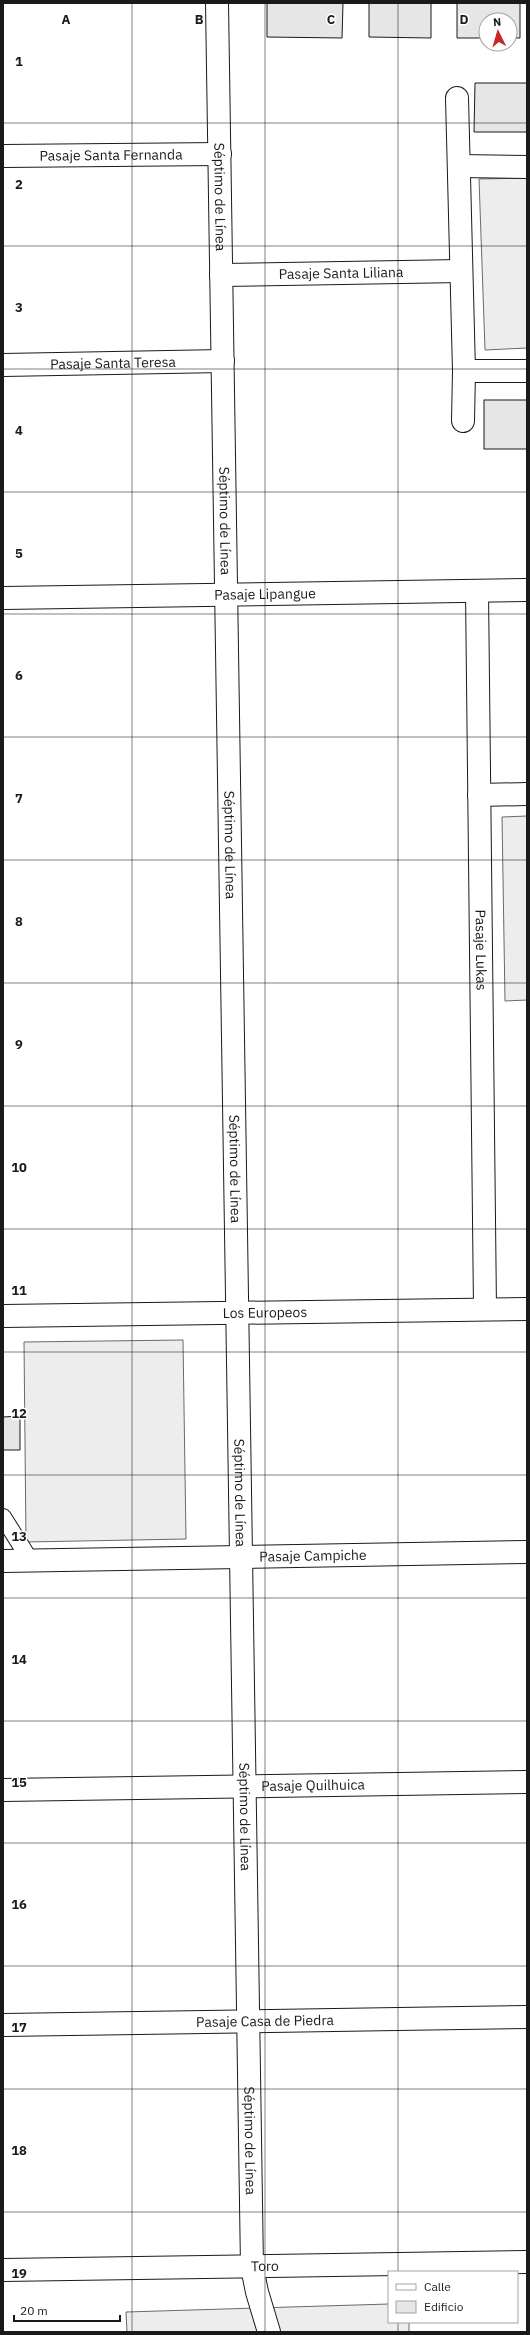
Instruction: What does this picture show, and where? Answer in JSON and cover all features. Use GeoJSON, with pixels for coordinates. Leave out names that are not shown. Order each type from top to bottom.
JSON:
{"type":"FeatureCollection","features":[{"type":"Feature","properties":{"kind":"street","name":"Séptimo de Línea"},"geometry":{"type":"LineString","coordinates":[[217,3],[252,2267],[257,2292],[269,2332]]}},
{"type":"Feature","properties":{"kind":"street"},"geometry":{"type":"LineString","coordinates":[[457,98],[460,166],[464,371],[463,421]]}},
{"type":"Feature","properties":{"kind":"street","name":"Pasaje Santa Fernanda"},"geometry":{"type":"LineString","coordinates":[[3,156],[220,154]]}},
{"type":"Feature","properties":{"kind":"street"},"geometry":{"type":"LineString","coordinates":[[460,166],[527,166]]}},
{"type":"Feature","properties":{"kind":"street","name":"Pasaje Santa Liliana"},"geometry":{"type":"LineString","coordinates":[[221,275],[461,271]]}},
{"type":"Feature","properties":{"kind":"street","name":"Pasaje Santa Teresa"},"geometry":{"type":"LineString","coordinates":[[3,365],[223,361]]}},
{"type":"Feature","properties":{"kind":"street"},"geometry":{"type":"LineString","coordinates":[[464,371],[527,372]]}},
{"type":"Feature","properties":{"kind":"street","name":"Pasaje Lipangue"},"geometry":{"type":"LineString","coordinates":[[3,598],[527,590]]}},
{"type":"Feature","properties":{"kind":"street","name":"Pasaje Lukas"},"geometry":{"type":"LineString","coordinates":[[477,591],[485,1309]]}},
{"type":"Feature","properties":{"kind":"street"},"geometry":{"type":"LineString","coordinates":[[480,795],[527,794]]}},
{"type":"Feature","properties":{"kind":"street","name":"Los Europeos"},"geometry":{"type":"LineString","coordinates":[[3,1316],[527,1309]]}},
{"type":"Feature","properties":{"kind":"street","name":"Pasaje Campiche"},"geometry":{"type":"LineString","coordinates":[[3,1560],[527,1552]]}},
{"type":"Feature","properties":{"kind":"street","name":"Pasaje Quilhuica"},"geometry":{"type":"LineString","coordinates":[[3,1790],[527,1782]]}},
{"type":"Feature","properties":{"kind":"street","name":"Pasaje Casa de Piedra"},"geometry":{"type":"LineString","coordinates":[[3,2025],[527,2017]]}},
{"type":"Feature","properties":{"kind":"street","name":"Toro"},"geometry":{"type":"LineString","coordinates":[[3,2270],[527,2262]]}},
{"type":"Feature","properties":{"kind":"lane"},"geometry":{"type":"LineString","coordinates":[[3,1517],[30,1560]]}},
{"type":"Feature","properties":{"kind":"shaded area"},"geometry":{"type":"Polygon","coordinates":[[[527,178],[527,348],[485,350],[479,179],[527,178]]]}},
{"type":"Feature","properties":{"kind":"shaded area"},"geometry":{"type":"Polygon","coordinates":[[[527,816],[527,1000],[505,1001],[502,817],[527,816]]]}},
{"type":"Feature","properties":{"kind":"shaded area"},"geometry":{"type":"Polygon","coordinates":[[[183,1340],[186,1539],[26,1542],[24,1342],[183,1340]]]}},
{"type":"Feature","properties":{"kind":"shaded area"},"geometry":{"type":"Polygon","coordinates":[[[388,2304],[388,2323],[409,2323],[409,2332],[127,2332],[126,2312],[388,2304]]]}},
{"type":"Feature","properties":{"kind":"building"},"geometry":{"type":"Polygon","coordinates":[[[267,3],[343,3],[342,38],[267,37],[267,3]]]}},
{"type":"Feature","properties":{"kind":"building"},"geometry":{"type":"Polygon","coordinates":[[[369,3],[431,3],[431,38],[369,37],[369,3]]]}},
{"type":"Feature","properties":{"kind":"building"},"geometry":{"type":"Polygon","coordinates":[[[457,3],[520,3],[520,38],[518,38],[518,12],[478,12],[478,38],[457,38],[457,3]]]}},
{"type":"Feature","properties":{"kind":"building"},"geometry":{"type":"Polygon","coordinates":[[[475,83],[527,83],[527,132],[474,132],[475,83]]]}},
{"type":"Feature","properties":{"kind":"building"},"geometry":{"type":"Polygon","coordinates":[[[484,400],[527,400],[527,449],[484,449],[484,400]]]}},
{"type":"Feature","properties":{"kind":"building"},"geometry":{"type":"Polygon","coordinates":[[[20,1416],[20,1450],[3,1450],[3,1417],[20,1416]]]}}]}
